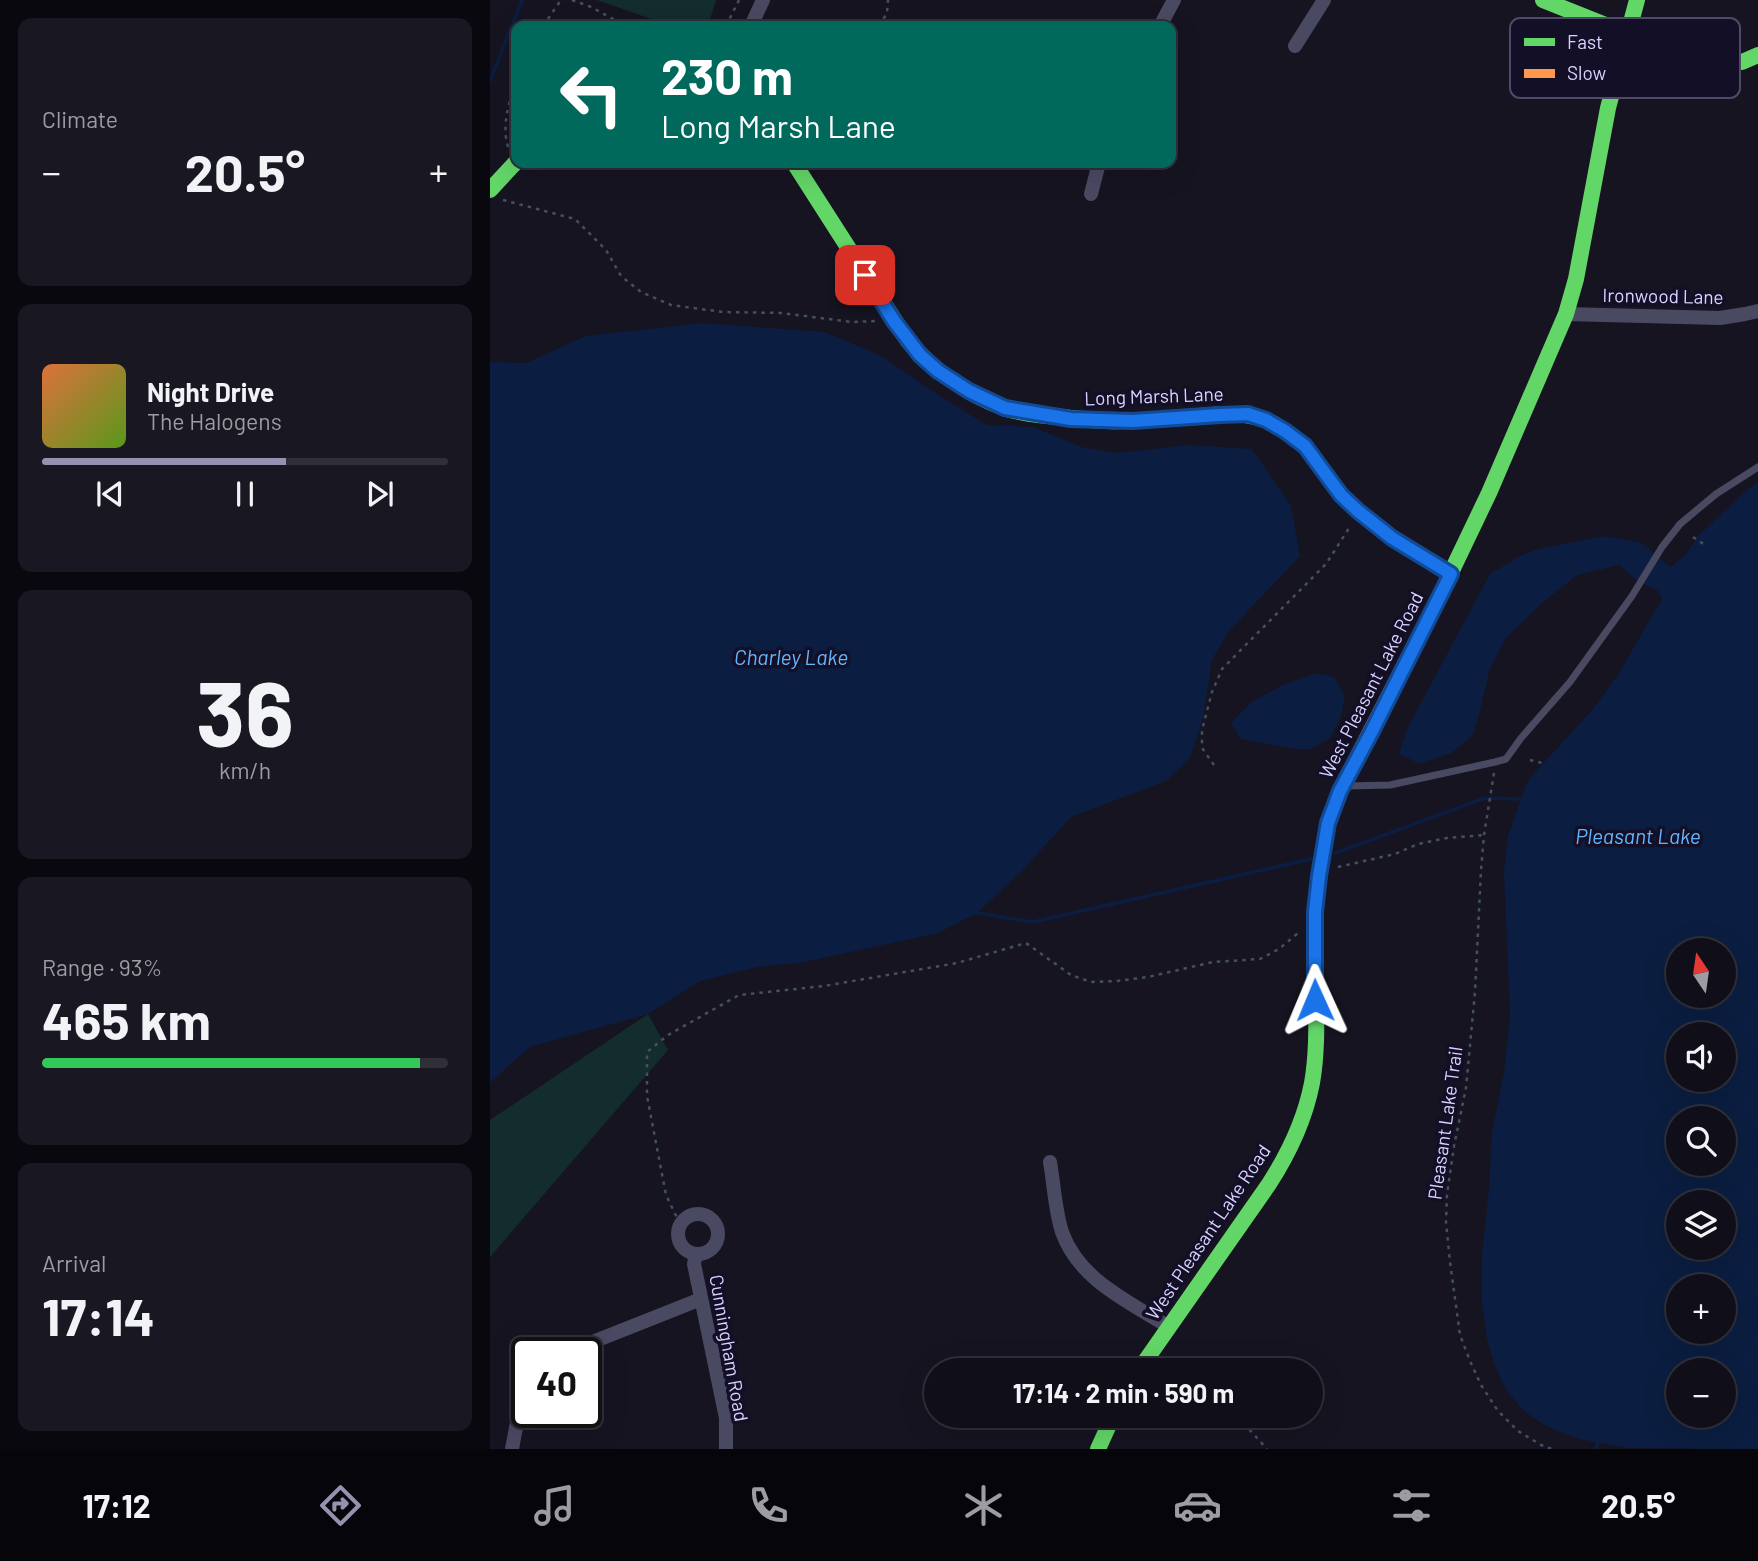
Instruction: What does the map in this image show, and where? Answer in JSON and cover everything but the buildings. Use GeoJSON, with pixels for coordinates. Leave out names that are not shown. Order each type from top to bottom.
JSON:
{"type":"FeatureCollection","features":[{"type":"Feature","properties":{"kind":"street"},"geometry":{"type":"LineString","coordinates":[[753,21],[763,0]]}},
{"type":"Feature","properties":{"kind":"street"},"geometry":{"type":"LineString","coordinates":[[1163,21],[1174,0]]}},
{"type":"Feature","properties":{"kind":"street"},"geometry":{"type":"LineString","coordinates":[[1295,46],[1324,0]]}},
{"type":"Feature","properties":{"kind":"street"},"geometry":{"type":"LineString","coordinates":[[1543,0],[1589,18]]}},
{"type":"Feature","properties":{"kind":"street","name":"West Pleasant Lake Road"},"geometry":{"type":"LineString","coordinates":[[1632,18],[1637,0]]}},
{"type":"Feature","properties":{"kind":"street"},"geometry":{"type":"LineString","coordinates":[[1740,61],[1758,55]]}},
{"type":"Feature","properties":{"kind":"street","name":"West Pleasant Lake Road"},"geometry":{"type":"LineString","coordinates":[[1148,1358],[1282,1164],[1304,1113],[1312,1082],[1315,1054],[1315,919],[1328,823],[1343,786],[1451,574],[1566,314],[1576,279],[1611,98]]}},
{"type":"Feature","properties":{"kind":"street"},"geometry":{"type":"LineString","coordinates":[[490,190],[511,168]]}},
{"type":"Feature","properties":{"kind":"street","name":"Long Marsh Lane"},"geometry":{"type":"LineString","coordinates":[[797,168],[894,321],[920,355],[938,371],[969,391],[1005,408],[1071,419],[1105,421],[1248,414],[1266,420],[1305,446],[1341,495],[1360,513],[1392,538],[1451,574]]}},
{"type":"Feature","properties":{"kind":"street"},"geometry":{"type":"LineString","coordinates":[[1091,194],[1098,168]]}},
{"type":"Feature","properties":{"kind":"street","name":"Ironwood Lane"},"geometry":{"type":"LineString","coordinates":[[1566,314],[1720,318],[1758,311]]}},
{"type":"Feature","properties":{"kind":"street"},"geometry":{"type":"LineString","coordinates":[[1050,1162],[1062,1229],[1068,1246],[1079,1263],[1106,1287],[1170,1327]]}},
{"type":"Feature","properties":{"kind":"street","name":"Cunningham Road"},"geometry":{"type":"LineString","coordinates":[[702,1214],[708,1216],[717,1226],[718,1232],[715,1245],[710,1250],[696,1254],[684,1248],[678,1236],[680,1224],[690,1215],[702,1214]]}},
{"type":"Feature","properties":{"kind":"street","name":"Cunningham Road"},"geometry":{"type":"LineString","coordinates":[[696,1254],[694,1264],[726,1418],[726,1449]]}},
{"type":"Feature","properties":{"kind":"street"},"geometry":{"type":"LineString","coordinates":[[602,1338],[701,1299]]}},
{"type":"Feature","properties":{"kind":"street"},"geometry":{"type":"LineString","coordinates":[[512,1449],[516,1428]]}},
{"type":"Feature","properties":{"kind":"street"},"geometry":{"type":"LineString","coordinates":[[1098,1449],[1108,1428]]}},
{"type":"Feature","properties":{"kind":"lane"},"geometry":{"type":"LineString","coordinates":[[1343,786],[1390,785],[1506,759],[1570,682],[1632,596],[1662,547],[1681,524],[1716,494],[1758,467]]}},
{"type":"Feature","properties":{"kind":"path"},"geometry":{"type":"LineString","coordinates":[[546,21],[561,0]]}},
{"type":"Feature","properties":{"kind":"path"},"geometry":{"type":"LineString","coordinates":[[572,0],[591,6],[617,21]]}},
{"type":"Feature","properties":{"kind":"path"},"geometry":{"type":"LineString","coordinates":[[728,21],[739,0]]}},
{"type":"Feature","properties":{"kind":"path"},"geometry":{"type":"LineString","coordinates":[[882,21],[887,13],[888,0]]}},
{"type":"Feature","properties":{"kind":"path"},"geometry":{"type":"LineString","coordinates":[[511,98],[506,117],[505,140],[511,154]]}},
{"type":"Feature","properties":{"kind":"path"},"geometry":{"type":"LineString","coordinates":[[504,200],[575,219],[606,250],[621,276],[641,292],[671,305],[723,312],[781,313],[852,321],[894,321]]}},
{"type":"Feature","properties":{"kind":"path"},"geometry":{"type":"LineString","coordinates":[[1214,765],[1202,748],[1202,730],[1212,692],[1222,669],[1326,564],[1360,513]]}},
{"type":"Feature","properties":{"kind":"path"},"geometry":{"type":"LineString","coordinates":[[1693,537],[1705,545]]}},
{"type":"Feature","properties":{"kind":"path"},"geometry":{"type":"LineString","coordinates":[[1530,760],[1546,764]]}},
{"type":"Feature","properties":{"kind":"path","name":"Pleasant Lake Trail"},"geometry":{"type":"LineString","coordinates":[[1496,762],[1480,870],[1475,992],[1467,1074],[1447,1195],[1446,1222],[1460,1335],[1470,1362],[1498,1410],[1518,1431],[1552,1449]]}},
{"type":"Feature","properties":{"kind":"path"},"geometry":{"type":"LineString","coordinates":[[1320,871],[1395,854],[1418,844],[1484,835]]}},
{"type":"Feature","properties":{"kind":"path"},"geometry":{"type":"LineString","coordinates":[[680,1224],[666,1195],[647,1096],[647,1052],[668,1035],[739,995],[824,986],[944,965],[1026,943],[1070,975],[1091,982],[1148,977],[1213,962],[1260,959],[1279,949],[1315,919]]}},
{"type":"Feature","properties":{"kind":"path"},"geometry":{"type":"LineString","coordinates":[[1248,1428],[1268,1449]]}},
{"type":"Feature","properties":{"kind":"green space"},"geometry":{"type":"Polygon","coordinates":[[[597,0],[716,0],[710,21],[657,21],[597,0]]]}},
{"type":"Feature","properties":{"kind":"green space"},"geometry":{"type":"Polygon","coordinates":[[[648,1014],[668,1050],[490,1257],[490,1120],[648,1014]]]}},
{"type":"Feature","properties":{"kind":"water","name":"Charley Lake"},"geometry":{"type":"Polygon","coordinates":[[[701,323],[825,332],[879,355],[987,425],[1033,427],[1081,447],[1117,453],[1188,445],[1252,449],[1291,506],[1300,556],[1228,632],[1212,660],[1203,718],[1190,758],[1166,781],[1071,817],[1021,872],[977,913],[938,933],[804,962],[757,967],[700,981],[648,1014],[529,1047],[490,1083],[490,362],[526,363],[586,336],[701,323]]]}},
{"type":"Feature","properties":{"kind":"water","name":"Pleasant Lake"},"geometry":{"type":"Polygon","coordinates":[[[1758,483],[1758,1449],[1628,1448],[1579,1439],[1548,1427],[1524,1411],[1506,1390],[1487,1338],[1482,1301],[1482,1255],[1492,1133],[1504,1073],[1510,1015],[1504,871],[1508,836],[1528,780],[1593,709],[1619,673],[1662,599],[1658,591],[1636,580],[1620,565],[1577,575],[1541,604],[1506,638],[1490,668],[1472,736],[1451,753],[1420,764],[1399,754],[1407,729],[1490,574],[1520,556],[1538,549],[1605,536],[1642,543],[1670,567],[1685,556],[1698,536],[1748,489],[1758,483]]]}},
{"type":"Feature","properties":{"kind":"water"},"geometry":{"type":"Polygon","coordinates":[[[1316,673],[1334,677],[1345,696],[1340,719],[1330,738],[1312,749],[1296,749],[1241,739],[1231,723],[1253,701],[1283,685],[1316,673]]]}},
{"type":"Feature","properties":{"kind":"waterway"},"geometry":{"type":"LineString","coordinates":[[514,21],[522,0]]}},
{"type":"Feature","properties":{"kind":"waterway"},"geometry":{"type":"LineString","coordinates":[[490,81],[511,28]]}},
{"type":"Feature","properties":{"kind":"waterway"},"geometry":{"type":"LineString","coordinates":[[1335,853],[1485,798],[1521,799]]}},
{"type":"Feature","properties":{"kind":"waterway"},"geometry":{"type":"LineString","coordinates":[[977,913],[1033,922],[1311,859]]}},
{"type":"Feature","properties":{"kind":"waterway"},"geometry":{"type":"LineString","coordinates":[[1596,1449],[1598,1442]]}},
{"type":"Feature","properties":{"kind":"traffic: fast"},"geometry":{"type":"LineString","coordinates":[[1543,0],[1588,18]]}},
{"type":"Feature","properties":{"kind":"traffic: fast"},"geometry":{"type":"LineString","coordinates":[[1632,18],[1637,0]]}},
{"type":"Feature","properties":{"kind":"traffic: fast"},"geometry":{"type":"LineString","coordinates":[[1740,61],[1758,55]]}},
{"type":"Feature","properties":{"kind":"traffic: fast"},"geometry":{"type":"LineString","coordinates":[[1434,608],[1489,493],[1566,314],[1576,279],[1611,98]]}},
{"type":"Feature","properties":{"kind":"traffic: fast"},"geometry":{"type":"LineString","coordinates":[[490,190],[511,167]]}},
{"type":"Feature","properties":{"kind":"traffic: fast"},"geometry":{"type":"LineString","coordinates":[[797,168],[908,341],[940,372],[977,396],[1011,410],[1048,416],[1115,421],[1230,414],[1253,416],[1276,425]]}},
{"type":"Feature","properties":{"kind":"traffic: fast"},"geometry":{"type":"LineString","coordinates":[[1147,1358],[1269,1184],[1295,1135],[1305,1110],[1314,1070],[1316,979]]}},
{"type":"Feature","properties":{"kind":"traffic: fast"},"geometry":{"type":"LineString","coordinates":[[1098,1449],[1108,1428]]}},
{"type":"Feature","properties":{"kind":"traffic: slow"},"geometry":{"type":"LineString","coordinates":[[1276,425],[1305,446],[1341,495],[1358,511],[1393,538],[1451,574]]}},
{"type":"Feature","properties":{"kind":"traffic: slow"},"geometry":{"type":"LineString","coordinates":[[1316,979],[1315,912],[1328,823],[1340,791],[1434,608]]}},
{"type":"Feature","properties":{"kind":"route"},"geometry":{"type":"LineString","coordinates":[[865,275],[894,321],[920,355],[938,371],[969,391],[1005,408],[1071,419],[1133,421],[1248,414],[1266,420],[1305,446],[1341,495],[1358,511],[1392,538],[1451,574],[1340,791],[1328,823],[1315,912],[1315,1000]]}}]}
